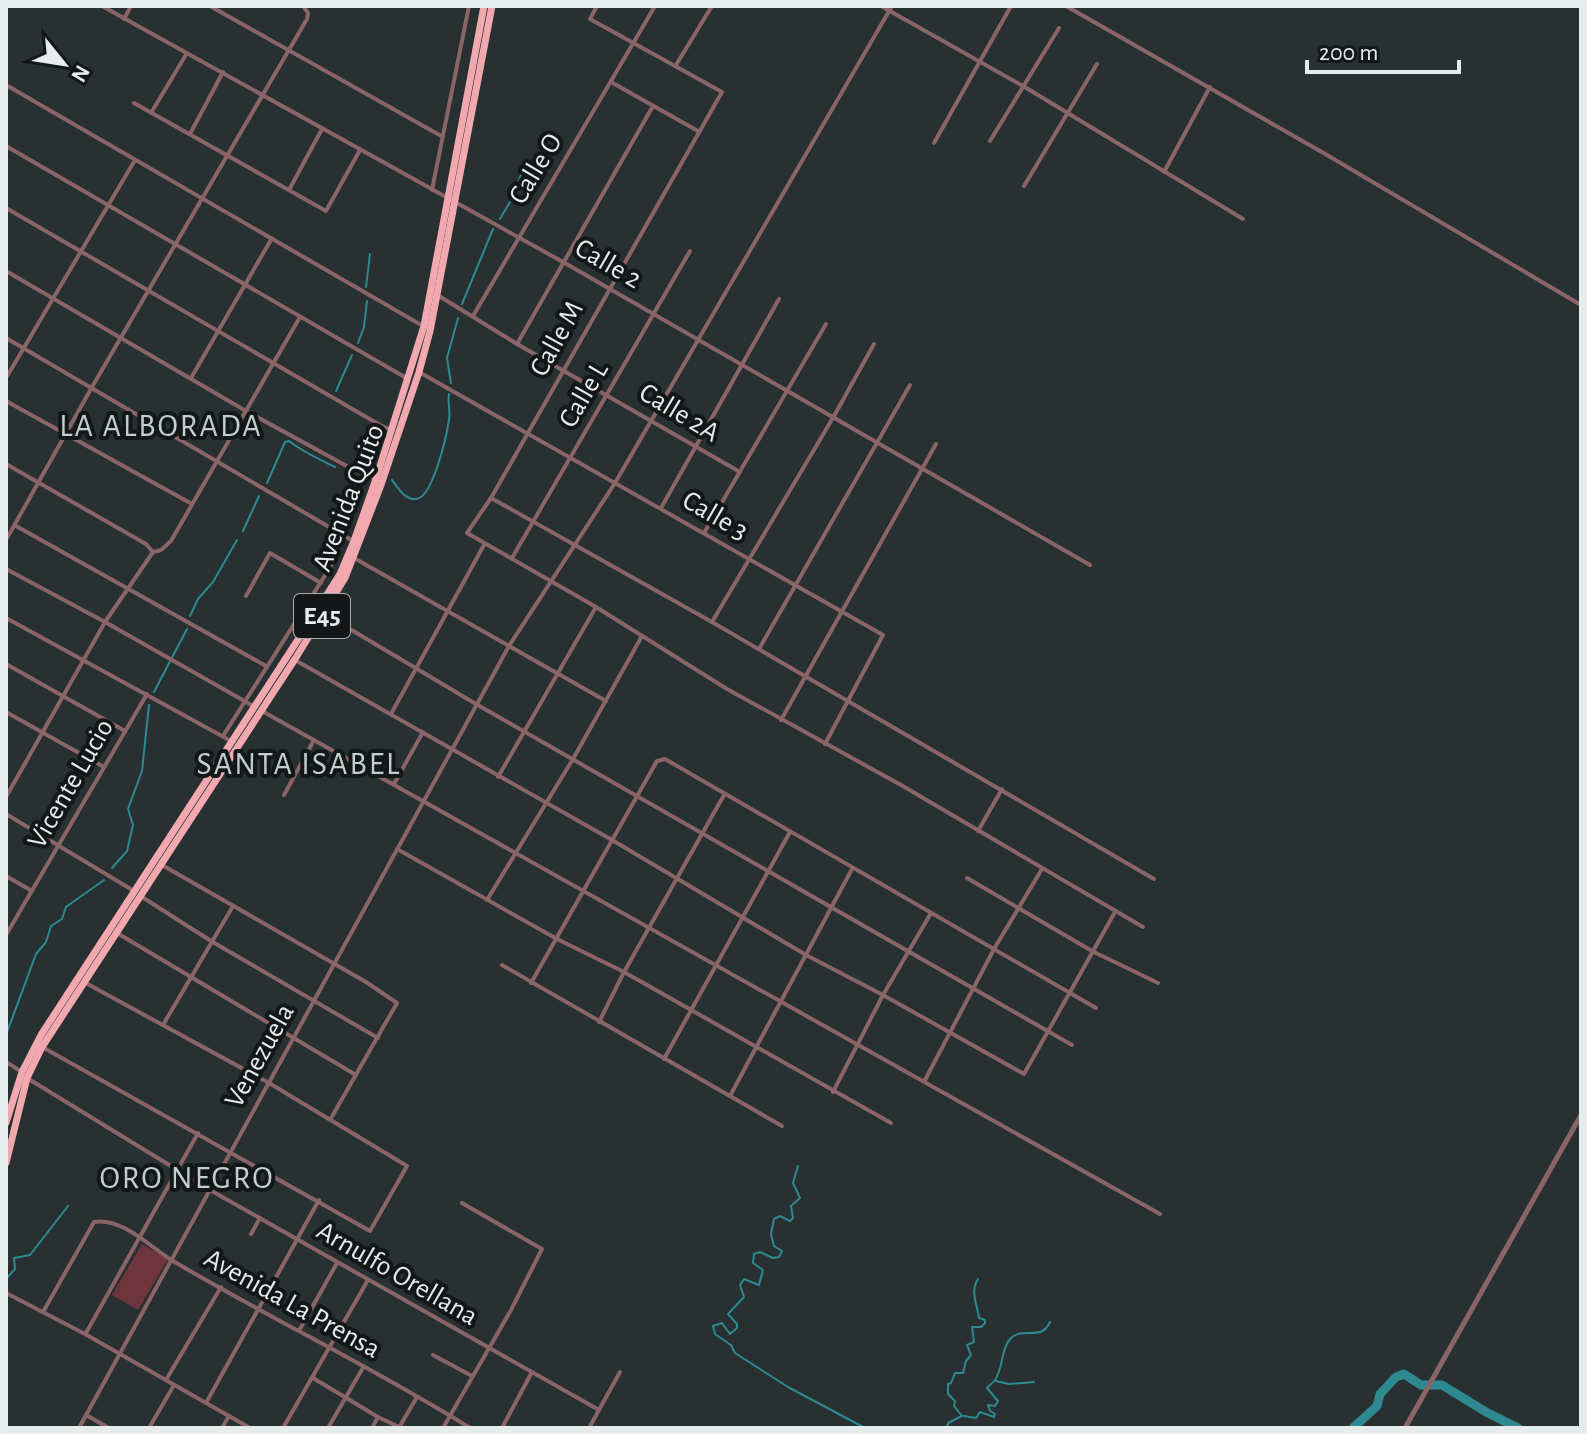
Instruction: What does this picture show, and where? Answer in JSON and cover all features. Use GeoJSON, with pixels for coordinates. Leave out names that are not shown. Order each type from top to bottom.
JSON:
{"type":"FeatureCollection","features":[{"type":"Feature","properties":{"kind":"highway","name":"Avenida Quito"},"geometry":{"type":"LineString","coordinates":[[6,1163],[24,1075],[115,932],[227,738],[295,659],[354,558],[419,372],[437,296],[484,6]]}},
{"type":"Feature","properties":{"kind":"highway","name":"Avenida Quito"},"geometry":{"type":"LineString","coordinates":[[6,1122],[41,1035],[160,864],[340,574],[376,479],[424,326],[492,6]]}},
{"type":"Feature","properties":{"kind":"street","name":"Calle 2"},"geometry":{"type":"LineString","coordinates":[[102,6],[519,237],[1090,565]]}},
{"type":"Feature","properties":{"kind":"street"},"geometry":{"type":"LineString","coordinates":[[124,19],[131,6]]}},
{"type":"Feature","properties":{"kind":"street"},"geometry":{"type":"LineString","coordinates":[[210,6],[443,137]]}},
{"type":"Feature","properties":{"kind":"street"},"geometry":{"type":"LineString","coordinates":[[6,540],[307,19],[308,13],[303,6]]}},
{"type":"Feature","properties":{"kind":"street"},"geometry":{"type":"LineString","coordinates":[[432,190],[469,6]]}},
{"type":"Feature","properties":{"kind":"street"},"geometry":{"type":"LineString","coordinates":[[597,6],[590,19],[676,66],[712,6]]}},
{"type":"Feature","properties":{"kind":"street","name":"Calle O"},"geometry":{"type":"LineString","coordinates":[[473,316],[655,6]]}},
{"type":"Feature","properties":{"kind":"street"},"geometry":{"type":"LineString","coordinates":[[881,6],[1023,86],[1243,219]]}},
{"type":"Feature","properties":{"kind":"street"},"geometry":{"type":"LineString","coordinates":[[934,143],[1011,6]]}},
{"type":"Feature","properties":{"kind":"street"},"geometry":{"type":"LineString","coordinates":[[1066,6],[1581,305]]}},
{"type":"Feature","properties":{"kind":"street"},"geometry":{"type":"LineString","coordinates":[[576,546],[891,9]]}},
{"type":"Feature","properties":{"kind":"street"},"geometry":{"type":"LineString","coordinates":[[990,141],[1059,28]]}},
{"type":"Feature","properties":{"kind":"street"},"geometry":{"type":"LineString","coordinates":[[151,113],[187,52]]}},
{"type":"Feature","properties":{"kind":"street"},"geometry":{"type":"LineString","coordinates":[[1024,186],[1097,64]]}},
{"type":"Feature","properties":{"kind":"street","name":"Calle M"},"geometry":{"type":"LineString","coordinates":[[484,545],[467,533],[491,498],[722,92],[676,66]]}},
{"type":"Feature","properties":{"kind":"street"},"geometry":{"type":"LineString","coordinates":[[190,134],[223,72]]}},
{"type":"Feature","properties":{"kind":"street"},"geometry":{"type":"LineString","coordinates":[[611,82],[698,131]]}},
{"type":"Feature","properties":{"kind":"street"},"geometry":{"type":"LineString","coordinates":[[6,85],[424,326]]}},
{"type":"Feature","properties":{"kind":"street"},"geometry":{"type":"LineString","coordinates":[[1164,172],[1210,87]]}},
{"type":"Feature","properties":{"kind":"street"},"geometry":{"type":"LineString","coordinates":[[134,103],[326,211],[360,150]]}},
{"type":"Feature","properties":{"kind":"street"},"geometry":{"type":"LineString","coordinates":[[517,344],[653,106]]}},
{"type":"Feature","properties":{"kind":"street"},"geometry":{"type":"LineString","coordinates":[[288,190],[322,129]]}},
{"type":"Feature","properties":{"kind":"street"},"geometry":{"type":"LineString","coordinates":[[6,146],[408,379]]}},
{"type":"Feature","properties":{"kind":"street"},"geometry":{"type":"LineString","coordinates":[[6,378],[135,160]]}},
{"type":"Feature","properties":{"kind":"street"},"geometry":{"type":"LineString","coordinates":[[6,208],[392,430]]}},
{"type":"Feature","properties":{"kind":"street"},"geometry":{"type":"LineString","coordinates":[[191,378],[272,238]]}},
{"type":"Feature","properties":{"kind":"street","name":"Calle L"},"geometry":{"type":"LineString","coordinates":[[512,558],[690,251]]}},
{"type":"Feature","properties":{"kind":"street"},"geometry":{"type":"LineString","coordinates":[[6,271],[246,411],[332,459],[376,479]]}},
{"type":"Feature","properties":{"kind":"street","name":"Calle 2A"},"geometry":{"type":"LineString","coordinates":[[437,296],[740,472]]}},
{"type":"Feature","properties":{"kind":"street"},"geometry":{"type":"LineString","coordinates":[[661,508],[779,299]]}},
{"type":"Feature","properties":{"kind":"street"},"geometry":{"type":"LineString","coordinates":[[6,797],[127,587],[153,552],[170,543],[300,317]]}},
{"type":"Feature","properties":{"kind":"street"},"geometry":{"type":"LineString","coordinates":[[704,533],[826,324]]}},
{"type":"Feature","properties":{"kind":"street"},"geometry":{"type":"LineString","coordinates":[[6,338],[354,541]]}},
{"type":"Feature","properties":{"kind":"street"},"geometry":{"type":"LineString","coordinates":[[712,622],[751,560],[874,344]]}},
{"type":"Feature","properties":{"kind":"street","name":"Calle 3"},"geometry":{"type":"LineString","coordinates":[[419,372],[883,635],[825,744]]}},
{"type":"Feature","properties":{"kind":"street"},"geometry":{"type":"LineString","coordinates":[[759,649],[910,385]]}},
{"type":"Feature","properties":{"kind":"street"},"geometry":{"type":"LineString","coordinates":[[6,401],[192,504]]}},
{"type":"Feature","properties":{"kind":"street"},"geometry":{"type":"LineString","coordinates":[[781,720],[936,444]]}},
{"type":"Feature","properties":{"kind":"street"},"geometry":{"type":"LineString","coordinates":[[6,464],[146,544],[153,552]]}},
{"type":"Feature","properties":{"kind":"street"},"geometry":{"type":"LineString","coordinates":[[491,498],[759,649],[1154,879]]}},
{"type":"Feature","properties":{"kind":"street"},"geometry":{"type":"LineString","coordinates":[[16,526],[266,666]]}},
{"type":"Feature","properties":{"kind":"street"},"geometry":{"type":"LineString","coordinates":[[6,630],[9,619],[227,738],[244,701],[331,566],[341,535]]}},
{"type":"Feature","properties":{"kind":"street"},"geometry":{"type":"LineString","coordinates":[[391,714],[484,545],[512,558],[781,720],[901,785],[1143,927]]}},
{"type":"Feature","properties":{"kind":"street","name":"Venezuela"},"geometry":{"type":"LineString","coordinates":[[79,1428],[476,704],[509,646],[576,546]]}},
{"type":"Feature","properties":{"kind":"street"},"geometry":{"type":"LineString","coordinates":[[246,596],[270,553],[321,583]]}},
{"type":"Feature","properties":{"kind":"street"},"geometry":{"type":"LineString","coordinates":[[354,558],[606,701]]}},
{"type":"Feature","properties":{"kind":"street"},"geometry":{"type":"LineString","coordinates":[[6,569],[858,1042],[1160,1214]]}},
{"type":"Feature","properties":{"kind":"street"},"geometry":{"type":"LineString","coordinates":[[498,777],[596,607]]}},
{"type":"Feature","properties":{"kind":"street"},"geometry":{"type":"LineString","coordinates":[[323,613],[701,834],[1072,1045]]}},
{"type":"Feature","properties":{"kind":"street"},"geometry":{"type":"LineString","coordinates":[[487,900],[573,759],[642,636]]}},
{"type":"Feature","properties":{"kind":"street"},"geometry":{"type":"LineString","coordinates":[[295,659],[806,955],[1024,1074],[1115,912]]}},
{"type":"Feature","properties":{"kind":"street"},"geometry":{"type":"LineString","coordinates":[[6,664],[125,731]]}},
{"type":"Feature","properties":{"kind":"street","name":"Vicente Lucio"},"geometry":{"type":"LineString","coordinates":[[6,935],[147,694]]}},
{"type":"Feature","properties":{"kind":"street"},"geometry":{"type":"LineString","coordinates":[[6,712],[104,767]]}},
{"type":"Feature","properties":{"kind":"street"},"geometry":{"type":"LineString","coordinates":[[394,784],[423,732]]}},
{"type":"Feature","properties":{"kind":"street"},"geometry":{"type":"LineString","coordinates":[[284,795],[314,740]]}},
{"type":"Feature","properties":{"kind":"street"},"geometry":{"type":"LineString","coordinates":[[531,983],[660,759],[1096,1008]]}},
{"type":"Feature","properties":{"kind":"street"},"geometry":{"type":"LineString","coordinates":[[978,831],[1002,789]]}},
{"type":"Feature","properties":{"kind":"street"},"geometry":{"type":"LineString","coordinates":[[599,1022],[724,795]]}},
{"type":"Feature","properties":{"kind":"street"},"geometry":{"type":"LineString","coordinates":[[6,814],[211,941],[378,1038]]}},
{"type":"Feature","properties":{"kind":"street"},"geometry":{"type":"LineString","coordinates":[[664,1059],[790,832]]}},
{"type":"Feature","properties":{"kind":"street"},"geometry":{"type":"LineString","coordinates":[[397,849],[557,939],[624,972],[891,1123]]}},
{"type":"Feature","properties":{"kind":"street"},"geometry":{"type":"LineString","coordinates":[[160,864],[397,1003],[330,1121]]}},
{"type":"Feature","properties":{"kind":"street"},"geometry":{"type":"LineString","coordinates":[[730,1096],[853,868]]}},
{"type":"Feature","properties":{"kind":"street"},"geometry":{"type":"LineString","coordinates":[[924,1081],[994,949],[1042,869]]}},
{"type":"Feature","properties":{"kind":"street"},"geometry":{"type":"LineString","coordinates":[[6,876],[32,891]]}},
{"type":"Feature","properties":{"kind":"street"},"geometry":{"type":"LineString","coordinates":[[967,878],[1092,951],[1158,983]]}},
{"type":"Feature","properties":{"kind":"street"},"geometry":{"type":"LineString","coordinates":[[163,1025],[233,905]]}},
{"type":"Feature","properties":{"kind":"street"},"geometry":{"type":"LineString","coordinates":[[833,1092],[883,995],[931,913]]}},
{"type":"Feature","properties":{"kind":"street"},"geometry":{"type":"LineString","coordinates":[[115,932],[356,1075]]}},
{"type":"Feature","properties":{"kind":"street"},"geometry":{"type":"LineString","coordinates":[[502,965],[782,1126]]}},
{"type":"Feature","properties":{"kind":"street"},"geometry":{"type":"LineString","coordinates":[[42,1047],[370,1231],[407,1166],[269,1083],[84,982]]}},
{"type":"Feature","properties":{"kind":"street","name":"Arnulfo Orellana"},"geometry":{"type":"LineString","coordinates":[[6,1062],[210,1190],[599,1410]]}},
{"type":"Feature","properties":{"kind":"street"},"geometry":{"type":"LineString","coordinates":[[1405,1428],[1581,1115]]}},
{"type":"Feature","properties":{"kind":"street"},"geometry":{"type":"LineString","coordinates":[[85,1334],[198,1133]]}},
{"type":"Feature","properties":{"kind":"street"},"geometry":{"type":"LineString","coordinates":[[206,1403],[319,1200]]}},
{"type":"Feature","properties":{"kind":"street"},"geometry":{"type":"LineString","coordinates":[[443,1428],[542,1249],[462,1203]]}},
{"type":"Feature","properties":{"kind":"street"},"geometry":{"type":"LineString","coordinates":[[251,1234],[260,1218]]}},
{"type":"Feature","properties":{"kind":"street","name":"Avenida La Prensa"},"geometry":{"type":"LineString","coordinates":[[43,1312],[94,1222],[110,1221],[172,1260],[300,1329],[470,1428]]}},
{"type":"Feature","properties":{"kind":"street"},"geometry":{"type":"LineString","coordinates":[[300,1329],[337,1263]]}},
{"type":"Feature","properties":{"kind":"street"},"geometry":{"type":"LineString","coordinates":[[283,1428],[368,1280]]}},
{"type":"Feature","properties":{"kind":"street"},"geometry":{"type":"LineString","coordinates":[[166,1380],[221,1287]]}},
{"type":"Feature","properties":{"kind":"street"},"geometry":{"type":"LineString","coordinates":[[6,1293],[120,1353],[250,1428]]}},
{"type":"Feature","properties":{"kind":"street"},"geometry":{"type":"LineString","coordinates":[[433,1355],[472,1376]]}},
{"type":"Feature","properties":{"kind":"street"},"geometry":{"type":"LineString","coordinates":[[328,1428],[364,1366]]}},
{"type":"Feature","properties":{"kind":"street"},"geometry":{"type":"LineString","coordinates":[[502,1428],[532,1372]]}},
{"type":"Feature","properties":{"kind":"street"},"geometry":{"type":"LineString","coordinates":[[589,1428],[620,1372]]}},
{"type":"Feature","properties":{"kind":"street"},"geometry":{"type":"LineString","coordinates":[[313,1378],[399,1427],[417,1397]]}},
{"type":"Feature","properties":{"kind":"street"},"geometry":{"type":"LineString","coordinates":[[149,1428],[174,1384]]}},
{"type":"Feature","properties":{"kind":"street"},"geometry":{"type":"LineString","coordinates":[[86,1415],[109,1428]]}},
{"type":"Feature","properties":{"kind":"street"},"geometry":{"type":"LineString","coordinates":[[222,1428],[229,1416]]}},
{"type":"Feature","properties":{"kind":"street"},"geometry":{"type":"LineString","coordinates":[[372,1428],[378,1417]]}},
{"type":"Feature","properties":{"kind":"shaded area"},"geometry":{"type":"Polygon","coordinates":[[[142,1244],[168,1259],[138,1310],[112,1295],[142,1244]]]}},
{"type":"Feature","properties":{"kind":"waterway"},"geometry":{"type":"LineString","coordinates":[[500,219],[513,197],[525,163]]}},
{"type":"Feature","properties":{"kind":"waterway"},"geometry":{"type":"LineString","coordinates":[[462,304],[493,229]]}},
{"type":"Feature","properties":{"kind":"waterway"},"geometry":{"type":"LineString","coordinates":[[366,287],[370,254]]}},
{"type":"Feature","properties":{"kind":"waterway"},"geometry":{"type":"LineString","coordinates":[[358,343],[364,327],[367,301]]}},
{"type":"Feature","properties":{"kind":"waterway"},"geometry":{"type":"LineString","coordinates":[[451,383],[447,358],[458,318]]}},
{"type":"Feature","properties":{"kind":"waterway"},"geometry":{"type":"LineString","coordinates":[[336,391],[352,355]]}},
{"type":"Feature","properties":{"kind":"waterway"},"geometry":{"type":"LineString","coordinates":[[392,480],[412,499],[422,496],[428,488],[445,438],[449,394]]}},
{"type":"Feature","properties":{"kind":"waterway"},"geometry":{"type":"LineString","coordinates":[[267,483],[285,442],[289,441],[335,467]]}},
{"type":"Feature","properties":{"kind":"waterway"},"geometry":{"type":"LineString","coordinates":[[351,464],[370,468]]}},
{"type":"Feature","properties":{"kind":"waterway"},"geometry":{"type":"LineString","coordinates":[[243,531],[259,496]]}},
{"type":"Feature","properties":{"kind":"waterway"},"geometry":{"type":"LineString","coordinates":[[190,616],[237,540]]}},
{"type":"Feature","properties":{"kind":"waterway"},"geometry":{"type":"LineString","coordinates":[[154,692],[187,629]]}},
{"type":"Feature","properties":{"kind":"waterway"},"geometry":{"type":"LineString","coordinates":[[112,868],[127,851],[133,825],[128,809],[142,771],[149,705]]}},
{"type":"Feature","properties":{"kind":"waterway"},"geometry":{"type":"LineString","coordinates":[[6,1035],[36,954],[46,942],[51,926],[62,919],[66,907],[104,880]]}},
{"type":"Feature","properties":{"kind":"waterway"},"geometry":{"type":"LineString","coordinates":[[798,1166],[793,1183],[800,1198],[791,1206],[793,1218],[790,1221],[780,1216],[774,1219],[771,1234],[774,1246],[782,1251],[779,1257],[773,1258],[760,1252],[754,1254],[753,1263],[763,1270],[759,1285],[744,1279],[740,1285],[744,1297],[728,1314],[737,1328],[730,1334],[722,1323],[713,1326],[715,1334],[731,1345],[735,1353],[788,1387],[865,1428]]}},
{"type":"Feature","properties":{"kind":"waterway"},"geometry":{"type":"LineString","coordinates":[[6,1279],[15,1269],[14,1258],[30,1255],[68,1206]]}},
{"type":"Feature","properties":{"kind":"waterway"},"geometry":{"type":"LineString","coordinates":[[947,1428],[948,1423],[962,1416],[948,1394],[948,1384],[955,1373],[963,1373],[971,1355],[967,1345],[974,1342],[972,1327],[981,1327],[985,1323],[979,1318],[975,1298],[974,1288],[978,1279]]}},
{"type":"Feature","properties":{"kind":"waterway"},"geometry":{"type":"LineString","coordinates":[[964,1416],[976,1418],[980,1412],[994,1417],[988,1405],[995,1406],[998,1401],[987,1388],[998,1375],[1008,1342],[1021,1333],[1042,1331],[1050,1322]]}},
{"type":"Feature","properties":{"kind":"waterway"},"geometry":{"type":"LineString","coordinates":[[1353,1428],[1377,1406],[1380,1394],[1396,1377],[1404,1374],[1421,1385],[1442,1385],[1518,1428]]}},
{"type":"Feature","properties":{"kind":"waterway"},"geometry":{"type":"LineString","coordinates":[[996,1381],[1009,1384],[1034,1382]]}},
{"type":"Feature","properties":{"kind":"district","name":"LA ALBORADA"},"geometry":{"type":"Point","coordinates":[161,426]}},
{"type":"Feature","properties":{"kind":"district","name":"SANTA ISABEL"},"geometry":{"type":"Point","coordinates":[299,764]}},
{"type":"Feature","properties":{"kind":"district","name":"ORO NEGRO"},"geometry":{"type":"Point","coordinates":[187,1178]}}]}
